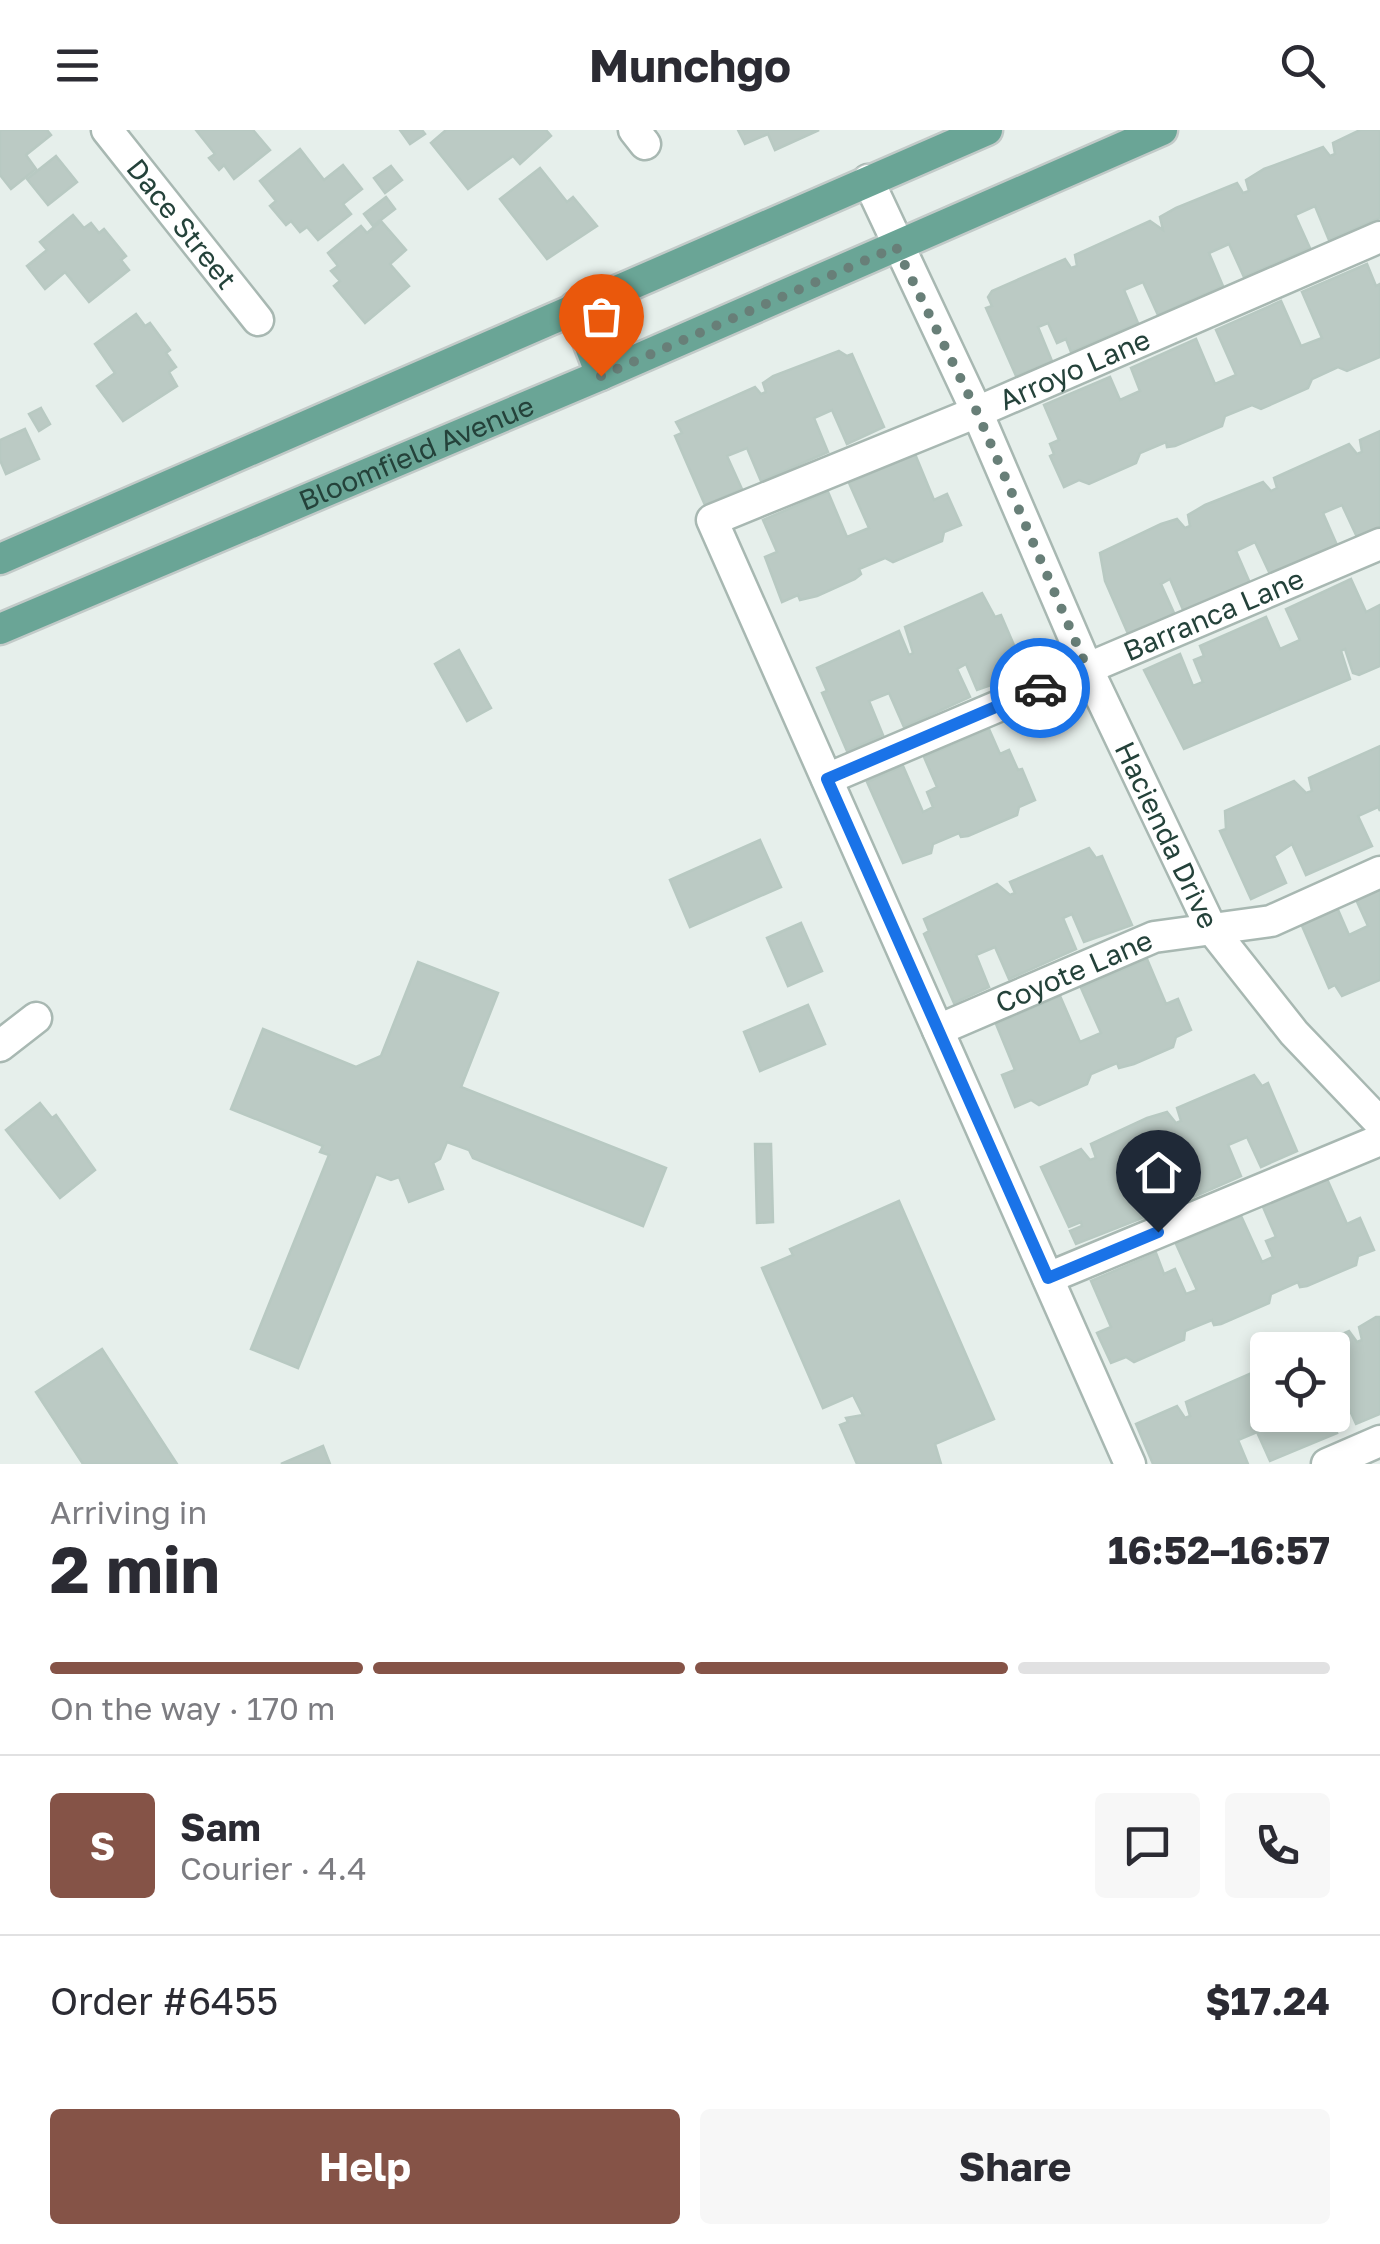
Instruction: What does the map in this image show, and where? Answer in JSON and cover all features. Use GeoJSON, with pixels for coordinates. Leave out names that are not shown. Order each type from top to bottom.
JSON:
{"type":"FeatureCollection","features":[{"type":"Feature","properties":{"kind":"main road"},"geometry":{"type":"LineString","coordinates":[[0,559],[987,130]]}},
{"type":"Feature","properties":{"kind":"main road","name":"Bloomfield Avenue"},"geometry":{"type":"LineString","coordinates":[[0,629],[601,376],[1162,130]]}},
{"type":"Feature","properties":{"kind":"main road"},"geometry":{"type":"LineString","coordinates":[[575,307],[601,376]]}},
{"type":"Feature","properties":{"kind":"street","name":"Dace Street"},"geometry":{"type":"LineString","coordinates":[[107,130],[258,320]]}},
{"type":"Feature","properties":{"kind":"street","name":"Hacienda Drive"},"geometry":{"type":"LineString","coordinates":[[868,180],[896,247],[977,412],[1087,668],[1211,928],[1294,1034],[1380,1123]]}},
{"type":"Feature","properties":{"kind":"street","name":"Arroyo Lane"},"geometry":{"type":"LineString","coordinates":[[827,779],[712,520],[977,412],[1380,237]]}},
{"type":"Feature","properties":{"kind":"street","name":"Barranca Lane"},"geometry":{"type":"LineString","coordinates":[[827,779],[1380,544]]}},
{"type":"Feature","properties":{"kind":"street"},"geometry":{"type":"LineString","coordinates":[[827,779],[1130,1464]]}},
{"type":"Feature","properties":{"kind":"street","name":"Coyote Lane"},"geometry":{"type":"LineString","coordinates":[[938,1030],[1154,937],[1270,921],[1380,872]]}},
{"type":"Feature","properties":{"kind":"street"},"geometry":{"type":"LineString","coordinates":[[0,1046],[36,1018]]}},
{"type":"Feature","properties":{"kind":"street"},"geometry":{"type":"LineString","coordinates":[[1048,1278],[1380,1140]]}},
{"type":"Feature","properties":{"kind":"street"},"geometry":{"type":"LineString","coordinates":[[1326,1464],[1380,1441]]}},
{"type":"Feature","properties":{"kind":"building"},"geometry":{"type":"Polygon","coordinates":[[[0,130],[47,130],[51,135],[26,155],[36,169],[11,189],[0,175],[0,130]]]}},
{"type":"Feature","properties":{"kind":"building"},"geometry":{"type":"Polygon","coordinates":[[[196,130],[253,130],[270,150],[234,179],[224,165],[219,170],[209,158],[215,154],[196,130]]]}},
{"type":"Feature","properties":{"kind":"building"},"geometry":{"type":"Polygon","coordinates":[[[400,130],[422,130],[425,134],[410,144],[400,130]]]}},
{"type":"Feature","properties":{"kind":"building"},"geometry":{"type":"Polygon","coordinates":[[[446,130],[546,130],[551,136],[520,164],[513,156],[468,189],[431,143],[446,130]]]}},
{"type":"Feature","properties":{"kind":"building"},"geometry":{"type":"Polygon","coordinates":[[[738,130],[819,130],[775,150],[768,134],[745,144],[738,130]]]}},
{"type":"Feature","properties":{"kind":"building"},"geometry":{"type":"Polygon","coordinates":[[[1360,130],[1380,130],[1380,218],[1329,240],[1315,206],[1295,215],[1310,248],[1244,277],[1229,244],[1209,253],[1223,286],[1158,315],[1143,282],[1124,290],[1138,323],[1071,352],[1066,339],[1057,343],[1048,323],[1038,327],[1052,361],[1016,376],[986,308],[992,306],[988,297],[992,291],[1065,259],[1071,268],[1077,266],[1075,255],[1150,221],[1163,230],[1160,217],[1176,208],[1237,183],[1243,193],[1249,191],[1246,180],[1264,169],[1323,147],[1330,156],[1335,154],[1333,143],[1360,130]]]}},
{"type":"Feature","properties":{"kind":"building"},"geometry":{"type":"Polygon","coordinates":[[[300,149],[324,180],[343,165],[362,189],[343,204],[351,214],[318,240],[307,227],[300,232],[291,221],[286,225],[270,206],[276,201],[260,181],[300,149]]]}},
{"type":"Feature","properties":{"kind":"building"},"geometry":{"type":"Polygon","coordinates":[[[56,156],[77,182],[48,205],[27,179],[56,156]]]}},
{"type":"Feature","properties":{"kind":"building"},"geometry":{"type":"Polygon","coordinates":[[[391,166],[402,180],[385,193],[374,178],[391,166]]]}},
{"type":"Feature","properties":{"kind":"building"},"geometry":{"type":"Polygon","coordinates":[[[540,168],[567,202],[573,197],[597,226],[547,259],[500,199],[540,168]]]}},
{"type":"Feature","properties":{"kind":"building"},"geometry":{"type":"Polygon","coordinates":[[[386,197],[395,209],[373,226],[364,214],[386,197]]]}},
{"type":"Feature","properties":{"kind":"building"},"geometry":{"type":"Polygon","coordinates":[[[73,215],[84,228],[91,223],[99,233],[104,229],[126,256],[121,260],[129,270],[89,302],[65,272],[45,289],[27,266],[47,250],[40,242],[73,215]]]}},
{"type":"Feature","properties":{"kind":"building"},"geometry":{"type":"Polygon","coordinates":[[[381,221],[406,250],[390,264],[409,286],[365,323],[334,286],[340,281],[331,271],[338,266],[328,253],[361,226],[367,233],[381,221]]]}},
{"type":"Feature","properties":{"kind":"building"},"geometry":{"type":"Polygon","coordinates":[[[1367,264],[1376,286],[1380,284],[1380,357],[1347,371],[1338,367],[1312,379],[1308,388],[1261,409],[1252,405],[1225,416],[1222,426],[1175,446],[1167,447],[1166,442],[1140,453],[1136,463],[1089,484],[1079,480],[1064,487],[1050,456],[1054,454],[1050,444],[1059,440],[1044,405],[1110,377],[1120,400],[1140,391],[1131,368],[1196,339],[1215,384],[1236,375],[1216,330],[1281,301],[1301,346],[1322,338],[1302,292],[1367,264]]]}},
{"type":"Feature","properties":{"kind":"building"},"geometry":{"type":"Polygon","coordinates":[[[136,314],[145,326],[150,323],[170,350],[166,353],[176,367],[169,372],[177,386],[123,421],[97,386],[115,373],[95,344],[136,314]]]}},
{"type":"Feature","properties":{"kind":"building"},"geometry":{"type":"Polygon","coordinates":[[[839,351],[847,356],[852,354],[884,427],[847,444],[832,410],[814,418],[828,452],[761,481],[747,448],[727,456],[742,489],[705,505],[675,436],[682,433],[676,422],[755,387],[761,394],[766,392],[763,383],[773,376],[839,351]]]}},
{"type":"Feature","properties":{"kind":"building"},"geometry":{"type":"Polygon","coordinates":[[[41,408],[50,424],[39,431],[29,414],[41,408]]]}},
{"type":"Feature","properties":{"kind":"building"},"geometry":{"type":"Polygon","coordinates":[[[25,429],[39,459],[6,474],[0,460],[0,440],[25,429]]]}},
{"type":"Feature","properties":{"kind":"building"},"geometry":{"type":"Polygon","coordinates":[[[1380,431],[1380,527],[1357,537],[1342,505],[1323,513],[1337,545],[1270,574],[1255,542],[1236,551],[1250,583],[1184,612],[1170,579],[1161,584],[1174,613],[1129,636],[1105,581],[1100,553],[1177,519],[1185,528],[1190,526],[1188,515],[1263,482],[1271,491],[1277,488],[1274,478],[1349,444],[1357,454],[1362,452],[1360,440],[1380,431]]]}},
{"type":"Feature","properties":{"kind":"building"},"geometry":{"type":"Polygon","coordinates":[[[915,454],[934,500],[947,494],[961,525],[944,532],[942,541],[893,562],[885,558],[859,569],[861,574],[855,579],[817,596],[800,600],[798,595],[782,602],[765,557],[777,552],[763,520],[828,492],[847,537],[869,528],[849,483],[915,454]]]}},
{"type":"Feature","properties":{"kind":"building"},"geometry":{"type":"Polygon","coordinates":[[[1351,579],[1366,612],[1380,605],[1380,666],[1359,675],[1353,673],[1345,649],[1341,651],[1350,679],[1184,749],[1144,670],[1180,654],[1193,686],[1203,682],[1194,660],[1204,656],[1200,646],[1266,617],[1280,649],[1300,640],[1286,609],[1351,579]]]}},
{"type":"Feature","properties":{"kind":"building"},"geometry":{"type":"Polygon","coordinates":[[[982,593],[995,617],[1001,615],[1026,673],[977,690],[966,664],[957,669],[970,697],[904,727],[889,693],[869,701],[883,735],[847,751],[822,693],[827,691],[817,668],[899,631],[909,655],[913,653],[905,627],[982,593]]]}},
{"type":"Feature","properties":{"kind":"building"},"geometry":{"type":"Polygon","coordinates":[[[459,650],[491,708],[467,721],[435,664],[459,650]]]}},
{"type":"Feature","properties":{"kind":"building"},"geometry":{"type":"Polygon","coordinates":[[[989,729],[1000,754],[1009,750],[1018,770],[1022,769],[1035,800],[1019,807],[1017,815],[968,836],[961,837],[959,833],[933,844],[931,853],[903,863],[867,782],[903,766],[923,812],[933,807],[927,792],[937,787],[924,757],[989,729]]]}},
{"type":"Feature","properties":{"kind":"building"},"geometry":{"type":"Polygon","coordinates":[[[1380,746],[1380,811],[1378,807],[1358,816],[1372,846],[1306,875],[1292,844],[1274,856],[1286,883],[1251,899],[1220,831],[1226,829],[1225,811],[1294,781],[1306,793],[1312,791],[1309,778],[1380,746]]]}},
{"type":"Feature","properties":{"kind":"building"},"geometry":{"type":"Polygon","coordinates":[[[760,840],[781,887],[690,927],[670,880],[760,840]]]}},
{"type":"Feature","properties":{"kind":"building"},"geometry":{"type":"Polygon","coordinates":[[[1089,848],[1096,858],[1102,856],[1132,925],[1084,942],[1072,914],[1063,918],[1076,949],[1009,979],[995,947],[976,955],[989,987],[954,1003],[924,934],[929,931],[924,919],[997,884],[1010,895],[1015,893],[1010,882],[1089,848]]]}},
{"type":"Feature","properties":{"kind":"building"},"geometry":{"type":"Polygon","coordinates":[[[1380,883],[1380,980],[1342,996],[1335,985],[1329,988],[1299,919],[1335,903],[1349,935],[1368,926],[1354,895],[1380,883]]]}},
{"type":"Feature","properties":{"kind":"building"},"geometry":{"type":"Polygon","coordinates":[[[801,923],[822,971],[788,986],[767,938],[801,923]]]}},
{"type":"Feature","properties":{"kind":"building"},"geometry":{"type":"Polygon","coordinates":[[[1147,959],[1166,1004],[1178,999],[1191,1030],[1176,1037],[1173,1047],[1134,1064],[1119,1068],[1117,1063],[1091,1074],[1087,1084],[1039,1105],[1031,1100],[1015,1107],[1002,1075],[1015,1070],[996,1024],[1060,996],[1080,1042],[1101,1033],[1081,988],[1147,959]]]}},
{"type":"Feature","properties":{"kind":"building"},"geometry":{"type":"Polygon","coordinates":[[[418,962],[498,993],[461,1087],[666,1168],[643,1226],[473,1158],[469,1150],[447,1142],[440,1159],[433,1163],[443,1189],[409,1202],[399,1177],[391,1180],[376,1174],[298,1368],[251,1349],[329,1155],[320,1152],[323,1146],[231,1109],[263,1029],[356,1067],[381,1056],[418,962]]]}},
{"type":"Feature","properties":{"kind":"building"},"geometry":{"type":"Polygon","coordinates":[[[808,1005],[825,1044],[760,1071],[744,1032],[808,1005]]]}},
{"type":"Feature","properties":{"kind":"building"},"geometry":{"type":"Polygon","coordinates":[[[1254,1075],[1262,1086],[1268,1083],[1297,1151],[1261,1167],[1247,1137],[1228,1145],[1241,1176],[1175,1205],[1162,1174],[1143,1182],[1155,1213],[1076,1244],[1070,1231],[1082,1226],[1081,1222],[1069,1227],[1041,1167],[1081,1149],[1090,1160],[1096,1158],[1091,1144],[1167,1112],[1176,1123],[1181,1121],[1177,1108],[1254,1075]]]}},
{"type":"Feature","properties":{"kind":"building"},"geometry":{"type":"Polygon","coordinates":[[[40,1103],[52,1118],[56,1115],[95,1170],[60,1198],[6,1130],[40,1103]]]}},
{"type":"Feature","properties":{"kind":"building"},"geometry":{"type":"Polygon","coordinates":[[[755,1144],[771,1144],[773,1222],[757,1223],[755,1144]]]}},
{"type":"Feature","properties":{"kind":"building"},"geometry":{"type":"Polygon","coordinates":[[[1327,1179],[1347,1224],[1360,1218],[1374,1250],[1358,1256],[1356,1265],[1307,1286],[1300,1287],[1298,1282],[1271,1294],[1269,1303],[1221,1324],[1214,1325],[1212,1320],[1185,1331],[1184,1340],[1134,1362],[1126,1357],[1111,1363],[1097,1333],[1111,1327],[1091,1281],[1156,1253],[1164,1274],[1175,1269],[1186,1294],[1197,1290],[1176,1244],[1241,1216],[1262,1262],[1273,1257],[1266,1241],[1276,1237],[1263,1207],[1327,1179]]]}},
{"type":"Feature","properties":{"kind":"building"},"geometry":{"type":"Polygon","coordinates":[[[899,1201],[994,1419],[935,1444],[941,1464],[857,1464],[840,1425],[848,1422],[846,1418],[863,1415],[853,1395],[823,1408],[762,1268],[793,1255],[790,1249],[899,1201]]]}},
{"type":"Feature","properties":{"kind":"building"},"geometry":{"type":"Polygon","coordinates":[[[1380,1317],[1380,1414],[1356,1424],[1350,1411],[1350,1332],[1357,1342],[1362,1340],[1359,1327],[1380,1317]]]}},
{"type":"Feature","properties":{"kind":"building"},"geometry":{"type":"Polygon","coordinates":[[[102,1349],[177,1464],[83,1464],[36,1392],[102,1349]]]}},
{"type":"Feature","properties":{"kind":"building"},"geometry":{"type":"Polygon","coordinates":[[[1250,1374],[1250,1432],[1257,1432],[1238,1440],[1248,1464],[1153,1464],[1136,1424],[1177,1406],[1185,1418],[1190,1416],[1186,1402],[1250,1374]]]}},
{"type":"Feature","properties":{"kind":"building"},"geometry":{"type":"Polygon","coordinates":[[[1257,1432],[1337,1433],[1270,1461],[1257,1432]]]}},
{"type":"Feature","properties":{"kind":"building"},"geometry":{"type":"Polygon","coordinates":[[[323,1446],[330,1464],[281,1464],[323,1446]]]}},
{"type":"Feature","properties":{"kind":"way so far"},"geometry":{"type":"LineString","coordinates":[[601,376],[896,247],[977,412],[1087,668],[1040,688]]}},
{"type":"Feature","properties":{"kind":"route"},"geometry":{"type":"LineString","coordinates":[[1040,688],[827,779],[1048,1278],[1158,1232]]}}]}
